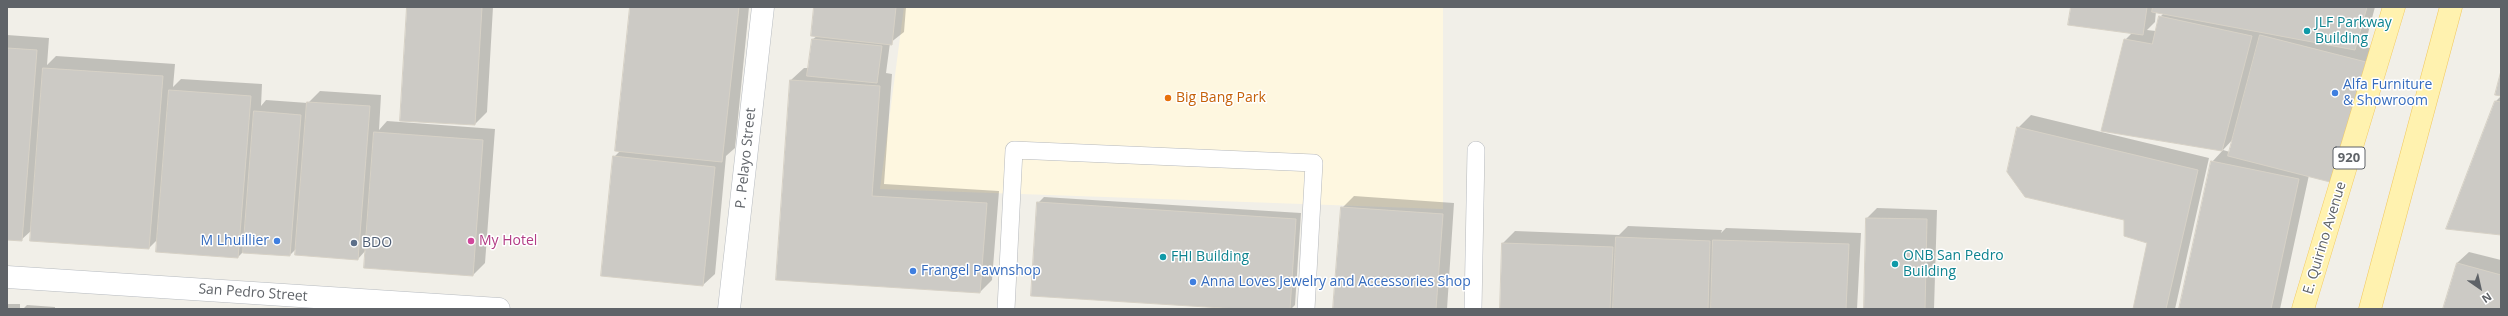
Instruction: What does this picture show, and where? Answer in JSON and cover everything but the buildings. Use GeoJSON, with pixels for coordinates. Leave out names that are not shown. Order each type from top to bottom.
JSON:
{"type":"FeatureCollection","features":[{"type":"Feature","properties":{"kind":"main road","name":"P. Pelayo Street"},"geometry":{"type":"LineString","coordinates":[[729,309],[763,7]]}},
{"type":"Feature","properties":{"kind":"main road","name":"E. Quirino Avenue"},"geometry":{"type":"LineString","coordinates":[[2304,309],[2394,7]]}},
{"type":"Feature","properties":{"kind":"main road"},"geometry":{"type":"LineString","coordinates":[[2370,309],[2451,7]]}},
{"type":"Feature","properties":{"kind":"main road","name":"San Pedro Street"},"geometry":{"type":"LineString","coordinates":[[7,277],[499,309]]}},
{"type":"Feature","properties":{"kind":"lane"},"geometry":{"type":"LineString","coordinates":[[1006,309],[1014,150],[1314,163],[1306,309]]}},
{"type":"Feature","properties":{"kind":"lane"},"geometry":{"type":"LineString","coordinates":[[1473,309],[1476,150]]}},
{"type":"Feature","properties":{"kind":"shaded area","name":"Big Bang Park"},"geometry":{"type":"Polygon","coordinates":[[[904,7],[1443,7],[1443,209],[880,189],[904,7]]]}},
{"type":"Feature","properties":{"kind":"place","name":"JLF Parkway Building"},"geometry":{"type":"Point","coordinates":[2307,31]}},
{"type":"Feature","properties":{"kind":"place","name":"Alfa Furniture & Showroom"},"geometry":{"type":"Point","coordinates":[2335,93]}},
{"type":"Feature","properties":{"kind":"place","name":"Big Bang Park"},"geometry":{"type":"Point","coordinates":[1168,98]}},
{"type":"Feature","properties":{"kind":"place","name":"M Lhuillier"},"geometry":{"type":"Point","coordinates":[277,241]}},
{"type":"Feature","properties":{"kind":"place","name":"My Hotel"},"geometry":{"type":"Point","coordinates":[471,241]}},
{"type":"Feature","properties":{"kind":"place","name":"BDO"},"geometry":{"type":"Point","coordinates":[354,243]}},
{"type":"Feature","properties":{"kind":"place","name":"FHI Building"},"geometry":{"type":"Point","coordinates":[1163,257]}},
{"type":"Feature","properties":{"kind":"place","name":"ONB San Pedro Building"},"geometry":{"type":"Point","coordinates":[1895,264]}},
{"type":"Feature","properties":{"kind":"place","name":"Frangel Pawnshop"},"geometry":{"type":"Point","coordinates":[913,271]}},
{"type":"Feature","properties":{"kind":"place","name":"Anna Loves Jewelry and Accessories Shop"},"geometry":{"type":"Point","coordinates":[1193,282]}}]}
